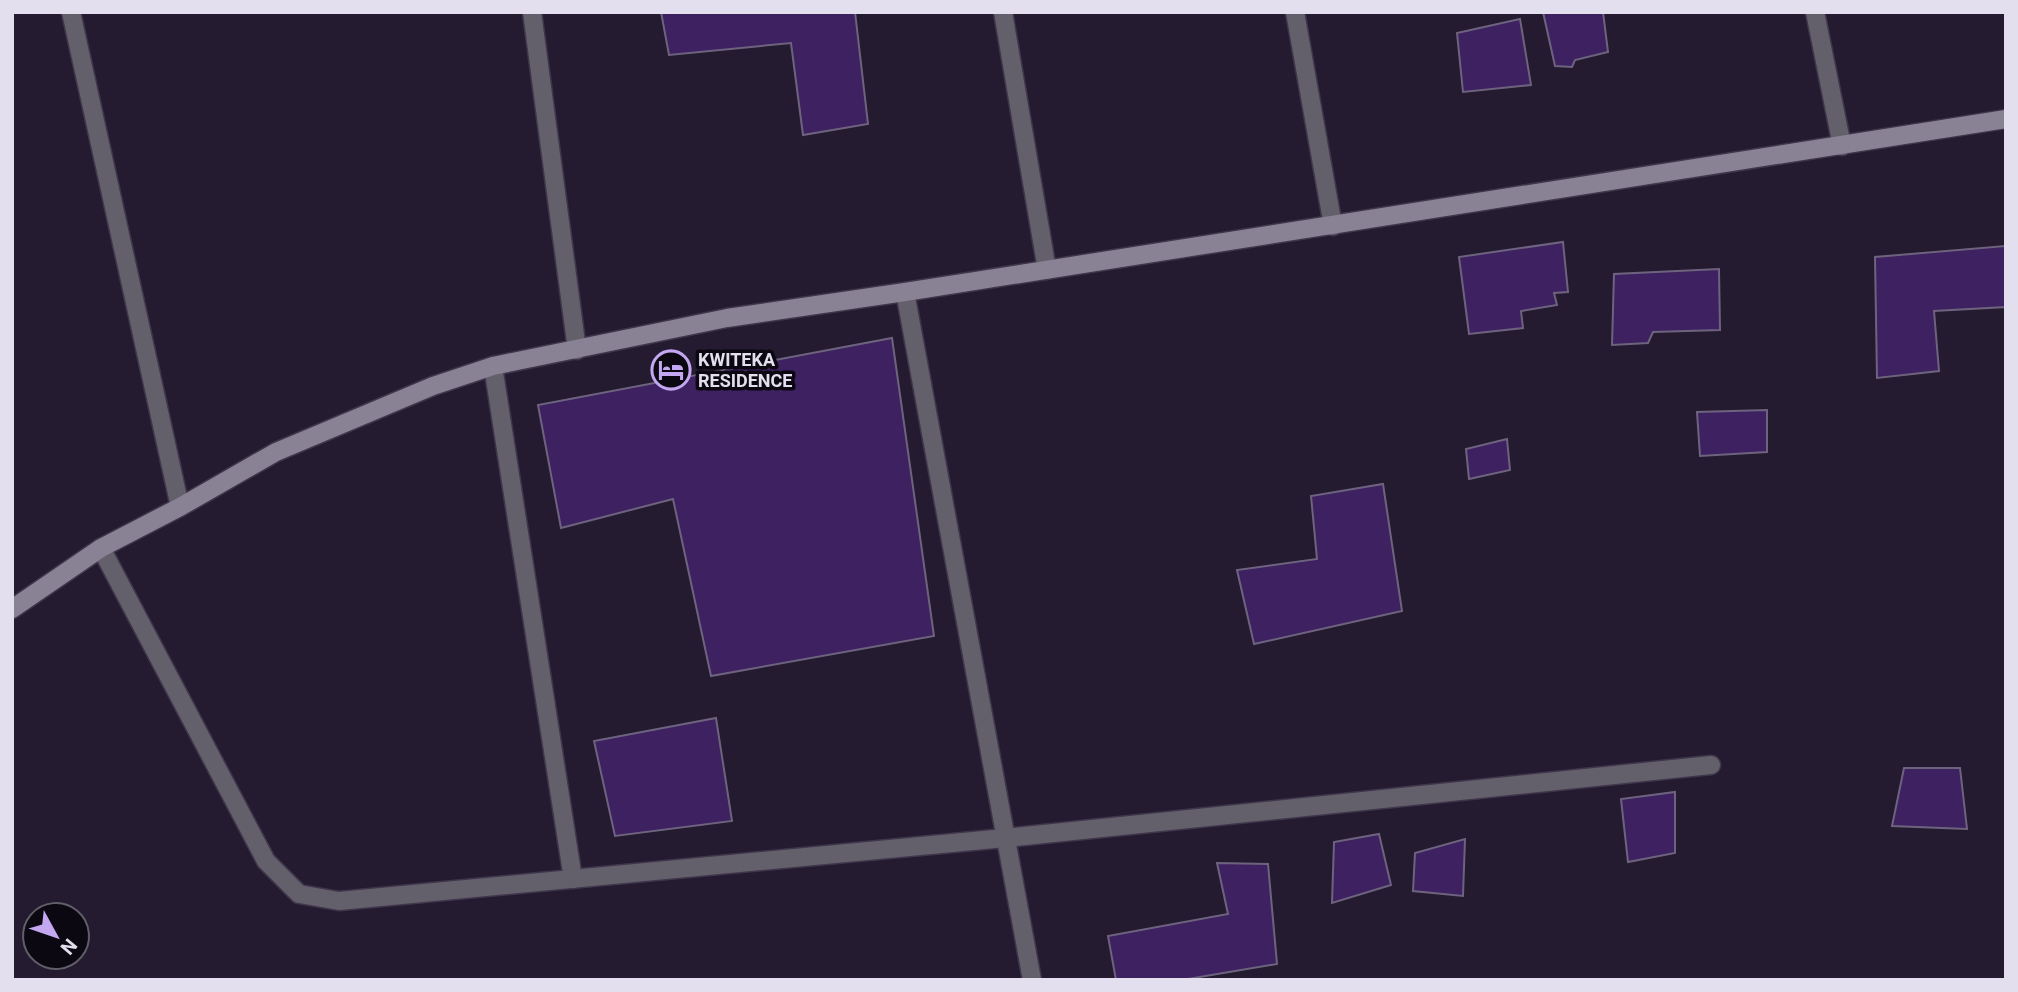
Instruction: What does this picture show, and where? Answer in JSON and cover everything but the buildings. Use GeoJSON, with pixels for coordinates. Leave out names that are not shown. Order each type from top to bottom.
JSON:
{"type":"FeatureCollection","features":[{"type":"Feature","properties":{"kind":"main road"},"geometry":{"type":"LineString","coordinates":[[12,609],[101,548],[276,452],[382,406],[493,366],[727,318],[1333,226],[2006,119]]}},
{"type":"Feature","properties":{"kind":"street"},"geometry":{"type":"LineString","coordinates":[[71,12],[180,507]]}},
{"type":"Feature","properties":{"kind":"street"},"geometry":{"type":"LineString","coordinates":[[532,12],[577,350]]}},
{"type":"Feature","properties":{"kind":"street"},"geometry":{"type":"LineString","coordinates":[[1003,12],[1047,270]]}},
{"type":"Feature","properties":{"kind":"street"},"geometry":{"type":"LineString","coordinates":[[1296,12],[1333,226]]}},
{"type":"Feature","properties":{"kind":"street"},"geometry":{"type":"LineString","coordinates":[[1815,12],[1842,146]]}},
{"type":"Feature","properties":{"kind":"street"},"geometry":{"type":"LineString","coordinates":[[905,292],[1032,980]]}},
{"type":"Feature","properties":{"kind":"street"},"geometry":{"type":"LineString","coordinates":[[493,366],[573,879]]}},
{"type":"Feature","properties":{"kind":"street"},"geometry":{"type":"LineString","coordinates":[[101,548],[266,861],[299,894],[339,901],[1005,838],[1711,765]]}},
{"type":"Feature","properties":{"kind":"place","name":"KWITEKA RESIDENCE"},"geometry":{"type":"Point","coordinates":[671,370]}}]}
